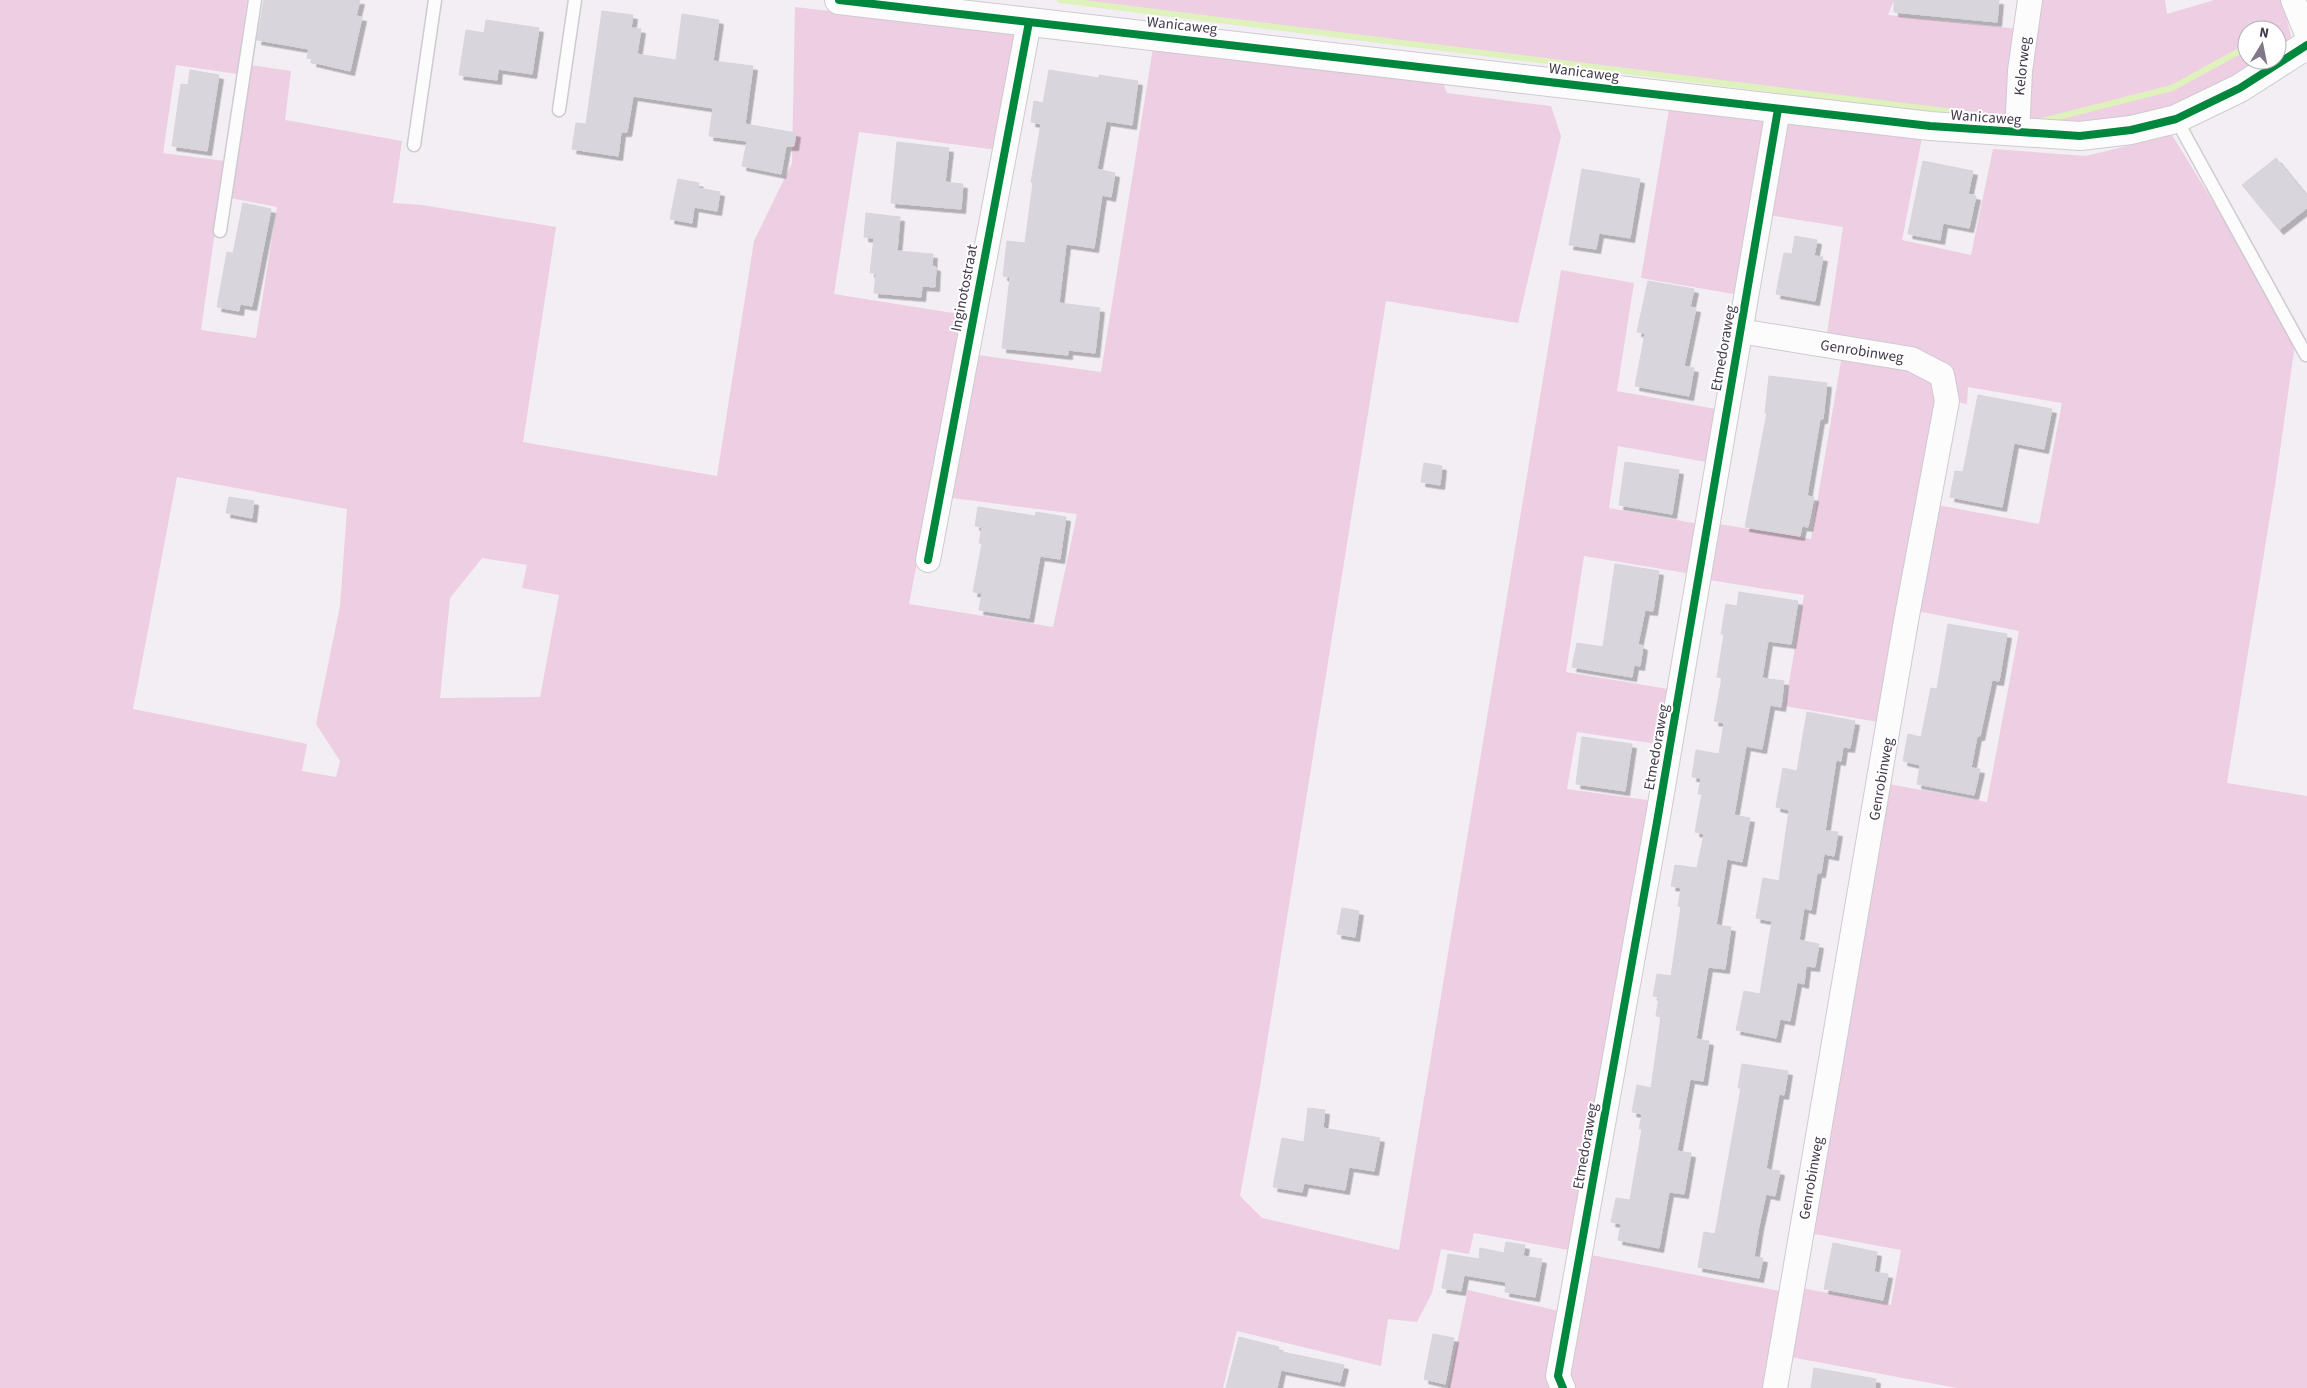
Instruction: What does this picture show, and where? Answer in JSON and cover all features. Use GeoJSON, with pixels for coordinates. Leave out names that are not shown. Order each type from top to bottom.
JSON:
{"type":"FeatureCollection","features":[{"type":"Feature","properties":{"kind":"street","name":"Wanicaweg"},"geometry":{"type":"LineString","coordinates":[[839,0],[1930,126],[2080,136],[2131,130],[2176,119],[2240,88],[2307,44]]}},
{"type":"Feature","properties":{"kind":"street","name":"Kelorweg"},"geometry":{"type":"LineString","coordinates":[[2017,133],[2020,71],[2030,0]]}},
{"type":"Feature","properties":{"kind":"street"},"geometry":{"type":"LineString","coordinates":[[2293,0],[2307,34]]}},
{"type":"Feature","properties":{"kind":"street","name":"Inginotostraat"},"geometry":{"type":"LineString","coordinates":[[928,560],[1029,22]]}},
{"type":"Feature","properties":{"kind":"street","name":"Etmedoraweg"},"geometry":{"type":"LineString","coordinates":[[1563,1388],[1558,1376],[1657,822],[1778,109]]}},
{"type":"Feature","properties":{"kind":"street","name":"Genrobinweg"},"geometry":{"type":"LineString","coordinates":[[1740,331],[1911,359],[1942,375],[1947,401],[1906,621],[1775,1388]]}},
{"type":"Feature","properties":{"kind":"lane"},"geometry":{"type":"LineString","coordinates":[[220,231],[255,0]]}},
{"type":"Feature","properties":{"kind":"lane"},"geometry":{"type":"LineString","coordinates":[[414,145],[435,0]]}},
{"type":"Feature","properties":{"kind":"lane"},"geometry":{"type":"LineString","coordinates":[[560,110],[576,0]]}},
{"type":"Feature","properties":{"kind":"lane"},"geometry":{"type":"LineString","coordinates":[[2176,119],[2306,355]]}},
{"type":"Feature","properties":{"kind":"shaded area"},"geometry":{"type":"Polygon","coordinates":[[[0,0],[247,0],[237,74],[176,65],[163,153],[225,161],[201,330],[256,338],[277,207],[231,198],[250,65],[291,71],[285,120],[402,141],[393,203],[422,205],[556,227],[523,442],[717,476],[754,241],[792,163],[795,7],[1015,32],[998,150],[859,132],[834,294],[965,315],[909,604],[1053,627],[1077,514],[945,497],[970,354],[1101,372],[1153,48],[1443,82],[1447,93],[1551,106],[1561,136],[1518,323],[1386,301],[1260,1086],[1240,1196],[1262,1218],[1399,1250],[1561,270],[1634,283],[1617,391],[1721,410],[1712,463],[1618,446],[1609,508],[1699,524],[1692,574],[1584,556],[1566,672],[1674,690],[1664,745],[1577,732],[1567,789],[1654,801],[1574,1251],[1474,1233],[1469,1254],[1441,1249],[1432,1293],[1417,1322],[1388,1319],[1381,1366],[1237,1331],[1223,1388],[0,1388],[0,0]],[[177,477],[133,709],[307,744],[302,771],[336,777],[340,761],[316,724],[340,606],[347,509],[177,477]],[[482,558],[450,598],[440,698],[540,697],[559,595],[522,588],[527,565],[482,558]]]}},
{"type":"Feature","properties":{"kind":"shaded area"},"geometry":{"type":"Polygon","coordinates":[[[1060,0],[1894,0],[1888,15],[2019,29],[2009,119],[1060,0]]]}},
{"type":"Feature","properties":{"kind":"shaded area"},"geometry":{"type":"Polygon","coordinates":[[[2038,0],[2165,0],[2167,14],[2214,0],[2282,0],[2287,20],[2237,20],[2237,70],[2255,70],[2224,87],[2132,122],[2037,126],[2026,113],[2038,0]]]}},
{"type":"Feature","properties":{"kind":"shaded area"},"geometry":{"type":"Polygon","coordinates":[[[2287,20],[2292,40],[2287,46],[2287,20]]]}},
{"type":"Feature","properties":{"kind":"shaded area"},"geometry":{"type":"Polygon","coordinates":[[[1670,103],[1757,114],[1765,123],[1739,295],[1641,278],[1670,103]]]}},
{"type":"Feature","properties":{"kind":"shaded area"},"geometry":{"type":"Polygon","coordinates":[[[1791,122],[1923,133],[1902,240],[1971,255],[1993,149],[2086,156],[2172,135],[2296,337],[2276,479],[2227,783],[2307,796],[2307,1388],[1957,1388],[1785,1356],[1797,1287],[1891,1305],[1901,1250],[1809,1233],[1889,784],[1987,802],[2019,631],[1917,611],[1937,505],[2039,524],[2062,403],[1968,387],[1967,404],[1951,401],[1947,373],[1826,340],[1843,227],[1769,215],[1784,131],[1791,122]]]}},
{"type":"Feature","properties":{"kind":"shaded area"},"geometry":{"type":"Polygon","coordinates":[[[1842,355],[1912,366],[1933,382],[1941,405],[1884,723],[1785,706],[1804,595],[1703,579],[1713,523],[1811,539],[1842,355]]]}},
{"type":"Feature","properties":{"kind":"shaded area"},"geometry":{"type":"Polygon","coordinates":[[[1586,1254],[1785,1292],[1770,1388],[1570,1388],[1567,1386],[1586,1254]]]}},
{"type":"Feature","properties":{"kind":"shaded area"},"geometry":{"type":"Polygon","coordinates":[[[1468,1290],[1563,1312],[1549,1388],[1448,1388],[1468,1290]]]}},
{"type":"Feature","properties":{"kind":"building"},"geometry":{"type":"Polygon","coordinates":[[[264,0],[360,0],[356,16],[362,17],[350,71],[312,62],[313,59],[307,58],[309,49],[257,40],[264,0]]]}},
{"type":"Feature","properties":{"kind":"building"},"geometry":{"type":"Polygon","coordinates":[[[1894,0],[1999,0],[1997,22],[1894,12],[1894,0]]]}},
{"type":"Feature","properties":{"kind":"building"},"geometry":{"type":"Polygon","coordinates":[[[602,11],[633,15],[631,28],[641,29],[637,54],[676,60],[682,14],[719,20],[713,61],[753,66],[745,124],[796,133],[794,146],[786,146],[781,174],[742,166],[747,141],[709,136],[713,108],[633,96],[627,132],[621,132],[618,156],[572,149],[576,123],[586,124],[602,11]]]}},
{"type":"Feature","properties":{"kind":"building"},"geometry":{"type":"Polygon","coordinates":[[[486,20],[539,28],[532,74],[498,69],[497,80],[459,75],[466,30],[484,33],[486,20]]]}},
{"type":"Feature","properties":{"kind":"building"},"geometry":{"type":"Polygon","coordinates":[[[190,70],[219,75],[207,151],[172,146],[181,84],[188,85],[190,70]]]}},
{"type":"Feature","properties":{"kind":"building"},"geometry":{"type":"Polygon","coordinates":[[[1049,70],[1099,78],[1099,75],[1138,81],[1132,125],[1106,121],[1097,169],[1115,173],[1111,197],[1102,195],[1094,248],[1066,244],[1059,303],[1100,308],[1095,353],[1068,350],[1068,355],[1002,348],[1010,277],[1003,276],[1007,241],[1025,243],[1033,183],[1031,182],[1041,124],[1031,122],[1034,101],[1043,103],[1049,70]]]}},
{"type":"Feature","properties":{"kind":"building"},"geometry":{"type":"Polygon","coordinates":[[[897,142],[949,148],[945,182],[963,184],[961,209],[891,203],[897,142]]]}},
{"type":"Feature","properties":{"kind":"building"},"geometry":{"type":"Polygon","coordinates":[[[2276,158],[2307,196],[2307,208],[2279,230],[2242,185],[2276,158]]]}},
{"type":"Feature","properties":{"kind":"building"},"geometry":{"type":"Polygon","coordinates":[[[1923,161],[1973,171],[1968,194],[1976,196],[1969,228],[1943,223],[1940,240],[1908,234],[1923,161]]]}},
{"type":"Feature","properties":{"kind":"building"},"geometry":{"type":"Polygon","coordinates":[[[1582,169],[1640,179],[1630,238],[1599,233],[1596,249],[1569,245],[1582,169]]]}},
{"type":"Feature","properties":{"kind":"building"},"geometry":{"type":"Polygon","coordinates":[[[678,179],[699,183],[698,188],[720,192],[717,211],[694,207],[692,223],[670,219],[678,179]]]}},
{"type":"Feature","properties":{"kind":"building"},"geometry":{"type":"Polygon","coordinates":[[[243,203],[271,209],[252,306],[240,304],[239,311],[217,307],[227,252],[233,253],[243,203]]]}},
{"type":"Feature","properties":{"kind":"building"},"geometry":{"type":"Polygon","coordinates":[[[866,213],[900,217],[897,251],[933,254],[932,266],[936,267],[935,287],[922,286],[921,297],[874,293],[876,273],[870,273],[874,238],[864,237],[866,213]]]}},
{"type":"Feature","properties":{"kind":"building"},"geometry":{"type":"Polygon","coordinates":[[[1795,236],[1817,240],[1814,256],[1823,257],[1815,301],[1776,294],[1784,253],[1792,254],[1795,236]]]}},
{"type":"Feature","properties":{"kind":"building"},"geometry":{"type":"Polygon","coordinates":[[[1648,281],[1694,289],[1690,307],[1696,308],[1684,366],[1694,368],[1689,396],[1635,386],[1645,333],[1637,332],[1648,281]]]}},
{"type":"Feature","properties":{"kind":"building"},"geometry":{"type":"Polygon","coordinates":[[[1769,376],[1827,383],[1823,419],[1820,419],[1807,496],[1814,497],[1808,527],[1802,526],[1800,536],[1745,527],[1767,413],[1765,413],[1769,376]]]}},
{"type":"Feature","properties":{"kind":"building"},"geometry":{"type":"Polygon","coordinates":[[[1978,395],[2052,409],[2044,449],[2014,443],[2002,507],[1950,497],[1955,471],[1963,472],[1978,395]]]}},
{"type":"Feature","properties":{"kind":"building"},"geometry":{"type":"Polygon","coordinates":[[[1625,462],[1679,470],[1672,514],[1619,505],[1625,462]]]}},
{"type":"Feature","properties":{"kind":"building"},"geometry":{"type":"Polygon","coordinates":[[[1424,463],[1442,466],[1440,485],[1421,482],[1424,463]]]}},
{"type":"Feature","properties":{"kind":"building"},"geometry":{"type":"Polygon","coordinates":[[[229,497],[254,501],[252,518],[226,513],[229,497]]]}},
{"type":"Feature","properties":{"kind":"building"},"geometry":{"type":"Polygon","coordinates":[[[978,507],[1035,516],[1036,512],[1066,517],[1060,559],[1040,556],[1029,618],[979,610],[982,593],[973,592],[982,544],[979,543],[982,527],[975,526],[978,507]]]}},
{"type":"Feature","properties":{"kind":"building"},"geometry":{"type":"Polygon","coordinates":[[[1615,564],[1659,571],[1653,611],[1645,610],[1638,644],[1643,646],[1640,666],[1634,665],[1632,677],[1572,667],[1577,643],[1603,647],[1615,564]]]}},
{"type":"Feature","properties":{"kind":"building"},"geometry":{"type":"Polygon","coordinates":[[[1739,592],[1798,601],[1791,644],[1768,641],[1762,678],[1784,681],[1781,707],[1770,705],[1762,749],[1746,746],[1734,815],[1750,818],[1742,862],[1727,859],[1716,925],[1731,927],[1725,969],[1708,967],[1696,1039],[1709,1041],[1703,1081],[1690,1079],[1677,1151],[1691,1153],[1684,1194],[1669,1192],[1659,1248],[1618,1240],[1621,1224],[1611,1222],[1616,1198],[1630,1200],[1642,1129],[1639,1129],[1642,1114],[1632,1112],[1637,1085],[1651,1088],[1661,1017],[1656,1016],[1659,997],[1653,996],[1657,974],[1671,976],[1681,907],[1678,906],[1681,888],[1671,886],[1675,865],[1697,868],[1704,834],[1695,832],[1702,794],[1698,794],[1701,778],[1692,777],[1696,750],[1719,754],[1724,723],[1714,721],[1722,678],[1717,677],[1724,634],[1721,634],[1726,604],[1737,606],[1739,592]]]}},
{"type":"Feature","properties":{"kind":"building"},"geometry":{"type":"Polygon","coordinates":[[[1948,624],[2007,634],[1999,681],[1992,680],[1980,736],[1977,736],[1971,768],[1980,769],[1974,795],[1917,784],[1920,765],[1903,761],[1908,734],[1921,737],[1931,688],[1937,689],[1948,624]]]}},
{"type":"Feature","properties":{"kind":"building"},"geometry":{"type":"Polygon","coordinates":[[[1807,712],[1855,721],[1850,748],[1843,747],[1841,761],[1836,760],[1825,831],[1838,832],[1834,856],[1824,854],[1821,873],[1817,873],[1811,910],[1804,908],[1799,940],[1819,944],[1815,967],[1806,966],[1804,984],[1797,982],[1790,1021],[1780,1019],[1776,1038],[1736,1030],[1744,991],[1760,994],[1772,921],[1756,918],[1763,878],[1779,881],[1789,810],[1776,807],[1783,768],[1797,771],[1807,712]]]}},
{"type":"Feature","properties":{"kind":"building"},"geometry":{"type":"Polygon","coordinates":[[[1582,737],[1632,744],[1625,791],[1576,784],[1582,737]]]}},
{"type":"Feature","properties":{"kind":"building"},"geometry":{"type":"Polygon","coordinates":[[[1342,908],[1359,911],[1355,937],[1337,934],[1342,908]]]}},
{"type":"Feature","properties":{"kind":"building"},"geometry":{"type":"Polygon","coordinates":[[[1742,1064],[1788,1071],[1784,1095],[1779,1094],[1766,1169],[1780,1171],[1775,1196],[1766,1194],[1759,1226],[1754,1257],[1763,1258],[1759,1278],[1698,1267],[1704,1232],[1715,1234],[1741,1088],[1738,1088],[1742,1064]]]}},
{"type":"Feature","properties":{"kind":"building"},"geometry":{"type":"Polygon","coordinates":[[[1308,1108],[1325,1110],[1323,1128],[1380,1138],[1374,1171],[1349,1167],[1345,1190],[1304,1183],[1302,1192],[1273,1187],[1282,1138],[1304,1142],[1308,1108]]]}},
{"type":"Feature","properties":{"kind":"building"},"geometry":{"type":"Polygon","coordinates":[[[1506,1242],[1525,1245],[1523,1256],[1542,1259],[1535,1297],[1505,1292],[1506,1282],[1464,1275],[1461,1291],[1442,1288],[1448,1254],[1479,1259],[1480,1248],[1504,1253],[1506,1242]]]}},
{"type":"Feature","properties":{"kind":"building"},"geometry":{"type":"Polygon","coordinates":[[[1833,1243],[1877,1252],[1874,1272],[1888,1274],[1883,1300],[1824,1289],[1833,1243]]]}},
{"type":"Feature","properties":{"kind":"building"},"geometry":{"type":"Polygon","coordinates":[[[1433,1334],[1454,1338],[1445,1384],[1424,1379],[1433,1334]]]}},
{"type":"Feature","properties":{"kind":"building"},"geometry":{"type":"Polygon","coordinates":[[[1239,1337],[1279,1347],[1278,1351],[1344,1365],[1340,1382],[1281,1370],[1277,1388],[1226,1388],[1239,1337]]]}},
{"type":"Feature","properties":{"kind":"building"},"geometry":{"type":"Polygon","coordinates":[[[1814,1368],[1876,1379],[1875,1388],[1811,1388],[1814,1368]]]}},
{"type":"Feature","properties":{"kind":"waterway"},"geometry":{"type":"LineString","coordinates":[[1060,0],[1992,117]]}},
{"type":"Feature","properties":{"kind":"waterway"},"geometry":{"type":"LineString","coordinates":[[2042,121],[2172,88],[2237,52]]}},
{"type":"Feature","properties":{"kind":"cycle path"},"geometry":{"type":"LineString","coordinates":[[839,0],[1930,126],[2080,136],[2131,130],[2176,119],[2240,88],[2307,45]]}},
{"type":"Feature","properties":{"kind":"cycle path"},"geometry":{"type":"LineString","coordinates":[[928,560],[1029,22]]}},
{"type":"Feature","properties":{"kind":"cycle path"},"geometry":{"type":"LineString","coordinates":[[1563,1388],[1558,1376],[1657,822],[1778,109]]}}]}
